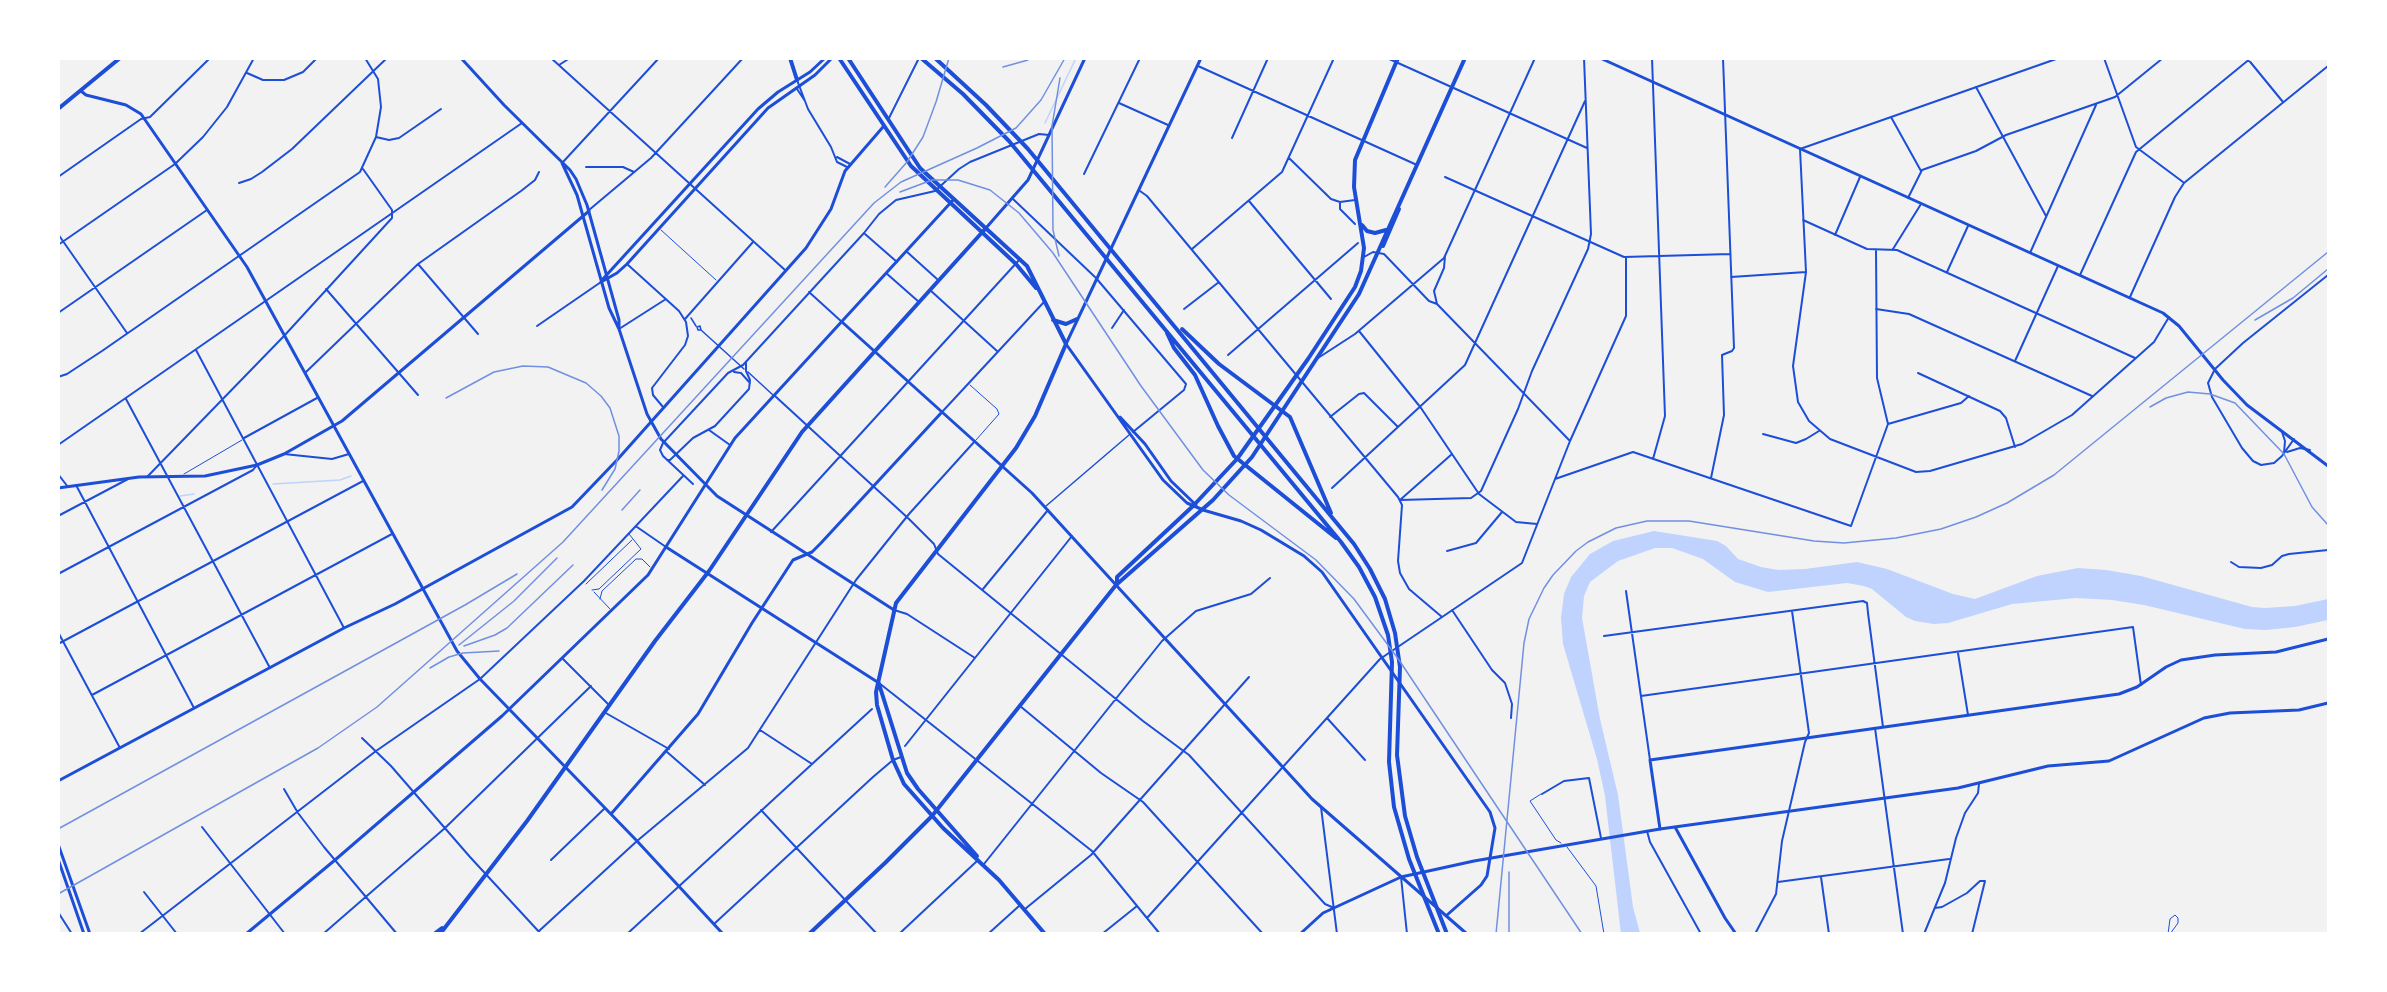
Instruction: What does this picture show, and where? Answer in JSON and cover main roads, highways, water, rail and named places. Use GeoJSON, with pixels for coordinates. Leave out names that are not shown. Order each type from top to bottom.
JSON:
{"type":"FeatureCollection","features":[{"type":"Feature","properties":{"kind":"main road"},"geometry":{"type":"LineString","coordinates":[[58,109],[120,58]]}},
{"type":"Feature","properties":{"kind":"main road"},"geometry":{"type":"LineString","coordinates":[[790,58],[798,84]]}},
{"type":"Feature","properties":{"kind":"main road"},"geometry":{"type":"LineString","coordinates":[[839,58],[883,127],[916,172],[1020,259],[1031,273],[1066,344],[1029,426],[1003,467],[903,592],[894,610],[876,692],[877,705],[893,760],[904,784],[932,816],[984,864],[1045,933]]}},
{"type":"Feature","properties":{"kind":"main road"},"geometry":{"type":"LineString","coordinates":[[849,58],[899,139],[943,194]]}},
{"type":"Feature","properties":{"kind":"main road"},"geometry":{"type":"LineString","coordinates":[[920,58],[994,125],[1065,207],[1341,542],[1359,567],[1380,609],[1388,635],[1392,662],[1389,745],[1392,792],[1400,830],[1409,859],[1439,933]]}},
{"type":"Feature","properties":{"kind":"main road"},"geometry":{"type":"LineString","coordinates":[[935,58],[1001,120],[1065,193],[1332,518],[1370,568],[1394,625],[1400,667],[1399,780],[1408,828],[1447,933]]}},
{"type":"Feature","properties":{"kind":"main road"},"geometry":{"type":"LineString","coordinates":[[809,933],[932,816],[1116,585],[1212,500],[1252,457],[1359,294],[1465,58]]}},
{"type":"Feature","properties":{"kind":"main road"},"geometry":{"type":"LineString","coordinates":[[1116,585],[1117,577],[1194,505],[1237,459],[1355,287],[1364,257],[1364,239],[1355,200],[1354,169],[1363,140],[1397,61]]}},
{"type":"Feature","properties":{"kind":"main road"},"geometry":{"type":"LineString","coordinates":[[1379,252],[1386,230],[1399,206]]}},
{"type":"Feature","properties":{"kind":"main road"},"geometry":{"type":"LineString","coordinates":[[1360,222],[1367,231],[1379,233],[1386,230]]}},
{"type":"Feature","properties":{"kind":"main road"},"geometry":{"type":"LineString","coordinates":[[985,230],[1037,289]]}},
{"type":"Feature","properties":{"kind":"main road"},"geometry":{"type":"LineString","coordinates":[[440,933],[707,574],[807,426],[985,230]]}},
{"type":"Feature","properties":{"kind":"main road"},"geometry":{"type":"LineString","coordinates":[[1053,320],[1066,324],[1077,319]]}},
{"type":"Feature","properties":{"kind":"main road"},"geometry":{"type":"LineString","coordinates":[[1170,319],[1219,364],[1290,417],[1298,431],[1332,518]]}},
{"type":"Feature","properties":{"kind":"main road"},"geometry":{"type":"LineString","coordinates":[[1163,327],[1174,348],[1195,375],[1228,447],[1237,459],[1341,542]]}},
{"type":"Feature","properties":{"kind":"main road"},"geometry":{"type":"LineString","coordinates":[[879,683],[901,757],[911,780],[979,859]]}},
{"type":"Feature","properties":{"kind":"main road"},"geometry":{"type":"LineString","coordinates":[[434,933],[447,923]]}},
{"type":"Feature","properties":{"kind":"water"},"geometry":{"type":"Polygon","coordinates":[[[1654,531],[1717,541],[1726,546],[1738,559],[1761,567],[1778,570],[1805,569],[1857,562],[1887,569],[1953,594],[1975,599],[2037,576],[2078,568],[2141,576],[2252,607],[2295,606],[2328,599],[2328,620],[2295,627],[2266,630],[2245,629],[2144,605],[2076,598],[2012,604],[1948,623],[1934,624],[1906,617],[1872,589],[1864,586],[1847,583],[1768,592],[1735,582],[1703,559],[1672,548],[1655,548],[1618,561],[1590,582],[1584,596],[1582,618],[1600,719],[1618,795],[1633,907],[1640,933],[1621,934],[1605,796],[1597,759],[1563,644],[1561,618],[1564,594],[1571,577],[1590,554],[1613,541],[1654,531]]]}},
{"type":"Feature","properties":{"kind":"waterway"},"geometry":{"type":"LineString","coordinates":[[1045,123],[1076,58]]}},
{"type":"Feature","properties":{"kind":"waterway"},"geometry":{"type":"LineString","coordinates":[[273,484],[340,480],[351,476]]}},
{"type":"Feature","properties":{"kind":"waterway"},"geometry":{"type":"LineString","coordinates":[[180,496],[194,494]]}},
{"type":"Feature","properties":{"kind":"railway"},"geometry":{"type":"LineString","coordinates":[[885,187],[907,162],[923,137],[949,58]]}},
{"type":"Feature","properties":{"kind":"railway"},"geometry":{"type":"LineString","coordinates":[[58,894],[318,748],[377,707],[563,542],[874,203],[901,182],[1016,128],[1041,100],[1065,58]]}},
{"type":"Feature","properties":{"kind":"railway"},"geometry":{"type":"LineString","coordinates":[[1003,67],[1028,60]]}},
{"type":"Feature","properties":{"kind":"railway"},"geometry":{"type":"LineString","coordinates":[[1059,256],[1053,230],[1052,126],[1060,78]]}},
{"type":"Feature","properties":{"kind":"railway"},"geometry":{"type":"LineString","coordinates":[[900,192],[932,180],[958,180],[990,190],[1019,213],[1053,253],[1141,386],[1203,470],[1229,495],[1316,560],[1354,599],[1399,660],[1582,934]]}},
{"type":"Feature","properties":{"kind":"railway"},"geometry":{"type":"LineString","coordinates":[[1496,934],[1524,643],[1529,619],[1544,588],[1576,551],[1588,542],[1616,528],[1647,521],[1689,521],[1814,541],[1844,543],[1896,538],[1941,529],[1976,517],[2007,503],[2054,475],[2328,252]]}},
{"type":"Feature","properties":{"kind":"railway"},"geometry":{"type":"LineString","coordinates":[[2255,320],[2293,298],[2328,269]]}},
{"type":"Feature","properties":{"kind":"railway"},"geometry":{"type":"LineString","coordinates":[[446,398],[494,372],[523,366],[548,367],[586,383],[601,396],[610,408],[619,436],[619,451],[615,469],[602,490]]}},
{"type":"Feature","properties":{"kind":"railway"},"geometry":{"type":"LineString","coordinates":[[2150,407],[2166,398],[2188,392],[2210,394],[2235,403],[2284,454],[2312,507],[2328,525]]}},
{"type":"Feature","properties":{"kind":"railway"},"geometry":{"type":"LineString","coordinates":[[622,510],[640,490]]}},
{"type":"Feature","properties":{"kind":"railway"},"geometry":{"type":"LineString","coordinates":[[459,645],[514,601],[557,558]]}},
{"type":"Feature","properties":{"kind":"railway"},"geometry":{"type":"LineString","coordinates":[[464,646],[495,635],[507,628],[573,565]]}},
{"type":"Feature","properties":{"kind":"railway"},"geometry":{"type":"LineString","coordinates":[[58,829],[465,605],[517,574]]}},
{"type":"Feature","properties":{"kind":"railway"},"geometry":{"type":"LineString","coordinates":[[430,668],[449,657],[463,653],[499,651]]}},
{"type":"Feature","properties":{"kind":"railway"},"geometry":{"type":"LineString","coordinates":[[1509,872],[1509,934]]}}]}
